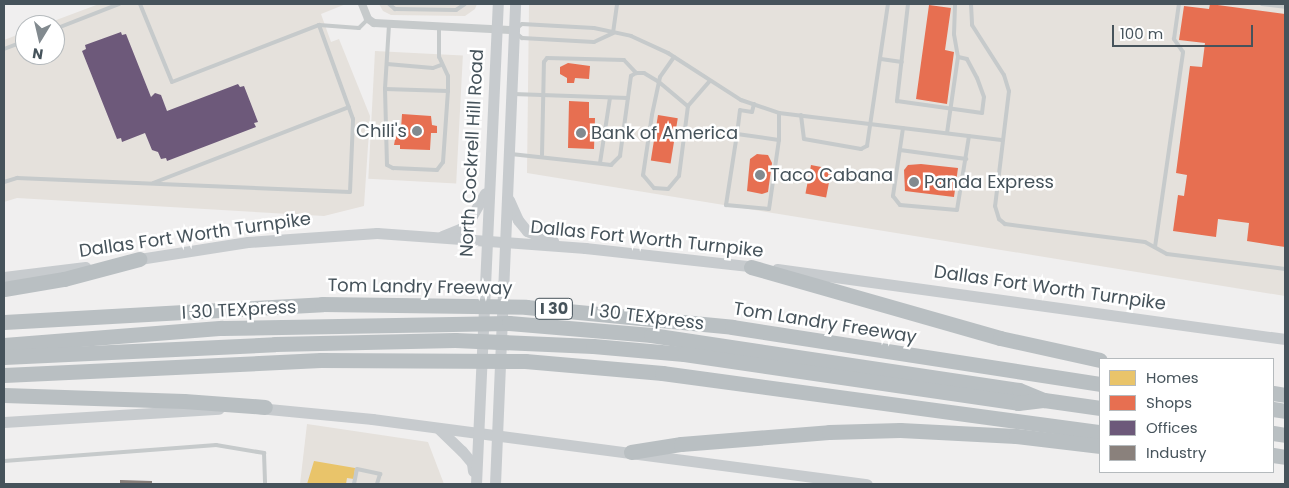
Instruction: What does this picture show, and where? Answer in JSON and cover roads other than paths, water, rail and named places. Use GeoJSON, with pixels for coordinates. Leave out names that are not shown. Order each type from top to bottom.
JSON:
{"type":"FeatureCollection","features":[{"type":"Feature","properties":{"kind":"highway"},"geometry":{"type":"LineString","coordinates":[[4,289],[64,279],[139,259]]}},
{"type":"Feature","properties":{"kind":"highway"},"geometry":{"type":"LineString","coordinates":[[751,267],[1000,338],[1099,360]]}},
{"type":"Feature","properties":{"kind":"highway","name":"Tom Landry Freeway"},"geometry":{"type":"LineString","coordinates":[[4,322],[322,304],[526,307],[722,326],[1099,384]]}},
{"type":"Feature","properties":{"kind":"highway"},"geometry":{"type":"LineString","coordinates":[[5,354],[383,340],[464,340],[684,354],[1018,403],[1044,400],[1099,408]]}},
{"type":"Feature","properties":{"kind":"highway"},"geometry":{"type":"LineString","coordinates":[[4,375],[321,360],[525,361],[662,372],[1099,432]]}},
{"type":"Feature","properties":{"kind":"highway"},"geometry":{"type":"LineString","coordinates":[[4,395],[184,401],[265,407]]}},
{"type":"Feature","properties":{"kind":"highway"},"geometry":{"type":"LineString","coordinates":[[631,452],[681,444],[829,432],[900,430],[1016,436],[1099,446]]}},
{"type":"Feature","properties":{"kind":"main road","name":"North Cockrell Hill Road"},"geometry":{"type":"LineString","coordinates":[[476,484],[487,186],[498,4]]}},
{"type":"Feature","properties":{"kind":"main road","name":"North Cockrell Hill Road"},"geometry":{"type":"LineString","coordinates":[[495,484],[515,4]]}},
{"type":"Feature","properties":{"kind":"main road"},"geometry":{"type":"LineString","coordinates":[[435,238],[462,228],[477,210],[487,186]]}},
{"type":"Feature","properties":{"kind":"main road"},"geometry":{"type":"LineString","coordinates":[[507,186],[510,205],[527,231],[541,239],[576,247]]}},
{"type":"Feature","properties":{"kind":"main road","name":"Dallas Fort Worth Turnpike"},"geometry":{"type":"LineString","coordinates":[[4,277],[304,236],[377,233],[576,247],[751,267],[1285,338]]}},
{"type":"Feature","properties":{"kind":"main road"},"geometry":{"type":"LineString","coordinates":[[4,422],[265,407],[631,452],[867,484]]}},
{"type":"Feature","properties":{"kind":"main road"},"geometry":{"type":"LineString","coordinates":[[439,429],[472,463],[476,484]]}},
{"type":"Feature","properties":{"kind":"street"},"geometry":{"type":"LineString","coordinates":[[362,4],[368,19],[389,25],[513,30]]}},
{"type":"Feature","properties":{"kind":"lane"},"geometry":{"type":"LineString","coordinates":[[65,25],[120,4]]}},
{"type":"Feature","properties":{"kind":"lane"},"geometry":{"type":"LineString","coordinates":[[140,4],[172,82],[319,25],[359,28],[368,19]]}},
{"type":"Feature","properties":{"kind":"lane"},"geometry":{"type":"LineString","coordinates":[[389,4],[395,8],[456,10],[465,4]]}},
{"type":"Feature","properties":{"kind":"lane"},"geometry":{"type":"LineString","coordinates":[[613,33],[616,4]]}},
{"type":"Feature","properties":{"kind":"lane"},"geometry":{"type":"LineString","coordinates":[[801,115],[804,139],[861,149],[867,146],[872,124],[888,4]]}},
{"type":"Feature","properties":{"kind":"lane"},"geometry":{"type":"LineString","coordinates":[[908,4],[897,101],[982,113],[984,97],[967,59],[958,57]]}},
{"type":"Feature","properties":{"kind":"lane"},"geometry":{"type":"LineString","coordinates":[[947,133],[958,57],[954,34],[955,4]]}},
{"type":"Feature","properties":{"kind":"lane"},"geometry":{"type":"LineString","coordinates":[[970,4],[972,25],[1004,75],[1009,91],[1008,112],[1001,140],[995,206],[999,218],[1005,224],[1145,242],[1167,254],[1285,269]]}},
{"type":"Feature","properties":{"kind":"lane"},"geometry":{"type":"LineString","coordinates":[[1155,247],[1183,52],[1174,39],[1179,4]]}},
{"type":"Feature","properties":{"kind":"lane"},"geometry":{"type":"LineString","coordinates":[[1262,4],[1285,6]]}},
{"type":"Feature","properties":{"kind":"lane"},"geometry":{"type":"LineString","coordinates":[[613,33],[594,42],[522,38],[513,30],[522,24],[594,28],[631,36],[674,57],[710,80],[754,104],[779,113],[1001,140]]}},
{"type":"Feature","properties":{"kind":"lane"},"geometry":{"type":"LineString","coordinates":[[4,182],[17,178],[350,192],[353,119],[319,25]]}},
{"type":"Feature","properties":{"kind":"lane"},"geometry":{"type":"LineString","coordinates":[[389,25],[385,89],[387,165],[437,170],[443,162],[448,91],[448,76],[441,65],[439,28]]}},
{"type":"Feature","properties":{"kind":"lane"},"geometry":{"type":"LineString","coordinates":[[674,57],[664,68],[659,82],[643,175],[654,188],[668,189],[680,176],[688,106],[710,80]]}},
{"type":"Feature","properties":{"kind":"lane"},"geometry":{"type":"LineString","coordinates":[[542,155],[543,95],[547,58],[624,60],[636,73]]}},
{"type":"Feature","properties":{"kind":"lane"},"geometry":{"type":"LineString","coordinates":[[881,59],[902,62]]}},
{"type":"Feature","properties":{"kind":"lane"},"geometry":{"type":"LineString","coordinates":[[387,64],[433,68],[441,65]]}},
{"type":"Feature","properties":{"kind":"lane"},"geometry":{"type":"LineString","coordinates":[[508,154],[542,155],[611,165],[620,156],[631,76],[636,73],[644,73],[659,82],[688,106]]}},
{"type":"Feature","properties":{"kind":"lane"},"geometry":{"type":"LineString","coordinates":[[385,89],[448,91]]}},
{"type":"Feature","properties":{"kind":"lane"},"geometry":{"type":"LineString","coordinates":[[511,94],[628,98]]}},
{"type":"Feature","properties":{"kind":"lane"},"geometry":{"type":"LineString","coordinates":[[600,163],[610,98]]}},
{"type":"Feature","properties":{"kind":"lane"},"geometry":{"type":"LineString","coordinates":[[754,104],[752,112],[740,110],[726,205],[769,209],[780,140],[779,113]]}},
{"type":"Feature","properties":{"kind":"lane"},"geometry":{"type":"LineString","coordinates":[[151,184],[349,107]]}},
{"type":"Feature","properties":{"kind":"lane"},"geometry":{"type":"LineString","coordinates":[[903,128],[893,196],[900,205],[957,210],[969,136]]}},
{"type":"Feature","properties":{"kind":"lane"},"geometry":{"type":"LineString","coordinates":[[737,134],[780,140]]}},
{"type":"Feature","properties":{"kind":"lane"},"geometry":{"type":"LineString","coordinates":[[900,150],[966,159]]}},
{"type":"Feature","properties":{"kind":"lane"},"geometry":{"type":"LineString","coordinates":[[4,461],[216,445],[264,453],[265,484]]}},
{"type":"Feature","properties":{"kind":"lane"},"geometry":{"type":"LineString","coordinates":[[354,484],[357,469],[380,474],[377,484]]}},
{"type":"Feature","properties":{"kind":"place","name":"Chili's"},"geometry":{"type":"Point","coordinates":[417,131]}},
{"type":"Feature","properties":{"kind":"place","name":"Bank of America"},"geometry":{"type":"Point","coordinates":[581,133]}},
{"type":"Feature","properties":{"kind":"place","name":"Taco Cabana"},"geometry":{"type":"Point","coordinates":[760,175]}},
{"type":"Feature","properties":{"kind":"place","name":"Panda Express"},"geometry":{"type":"Point","coordinates":[914,182]}}]}
